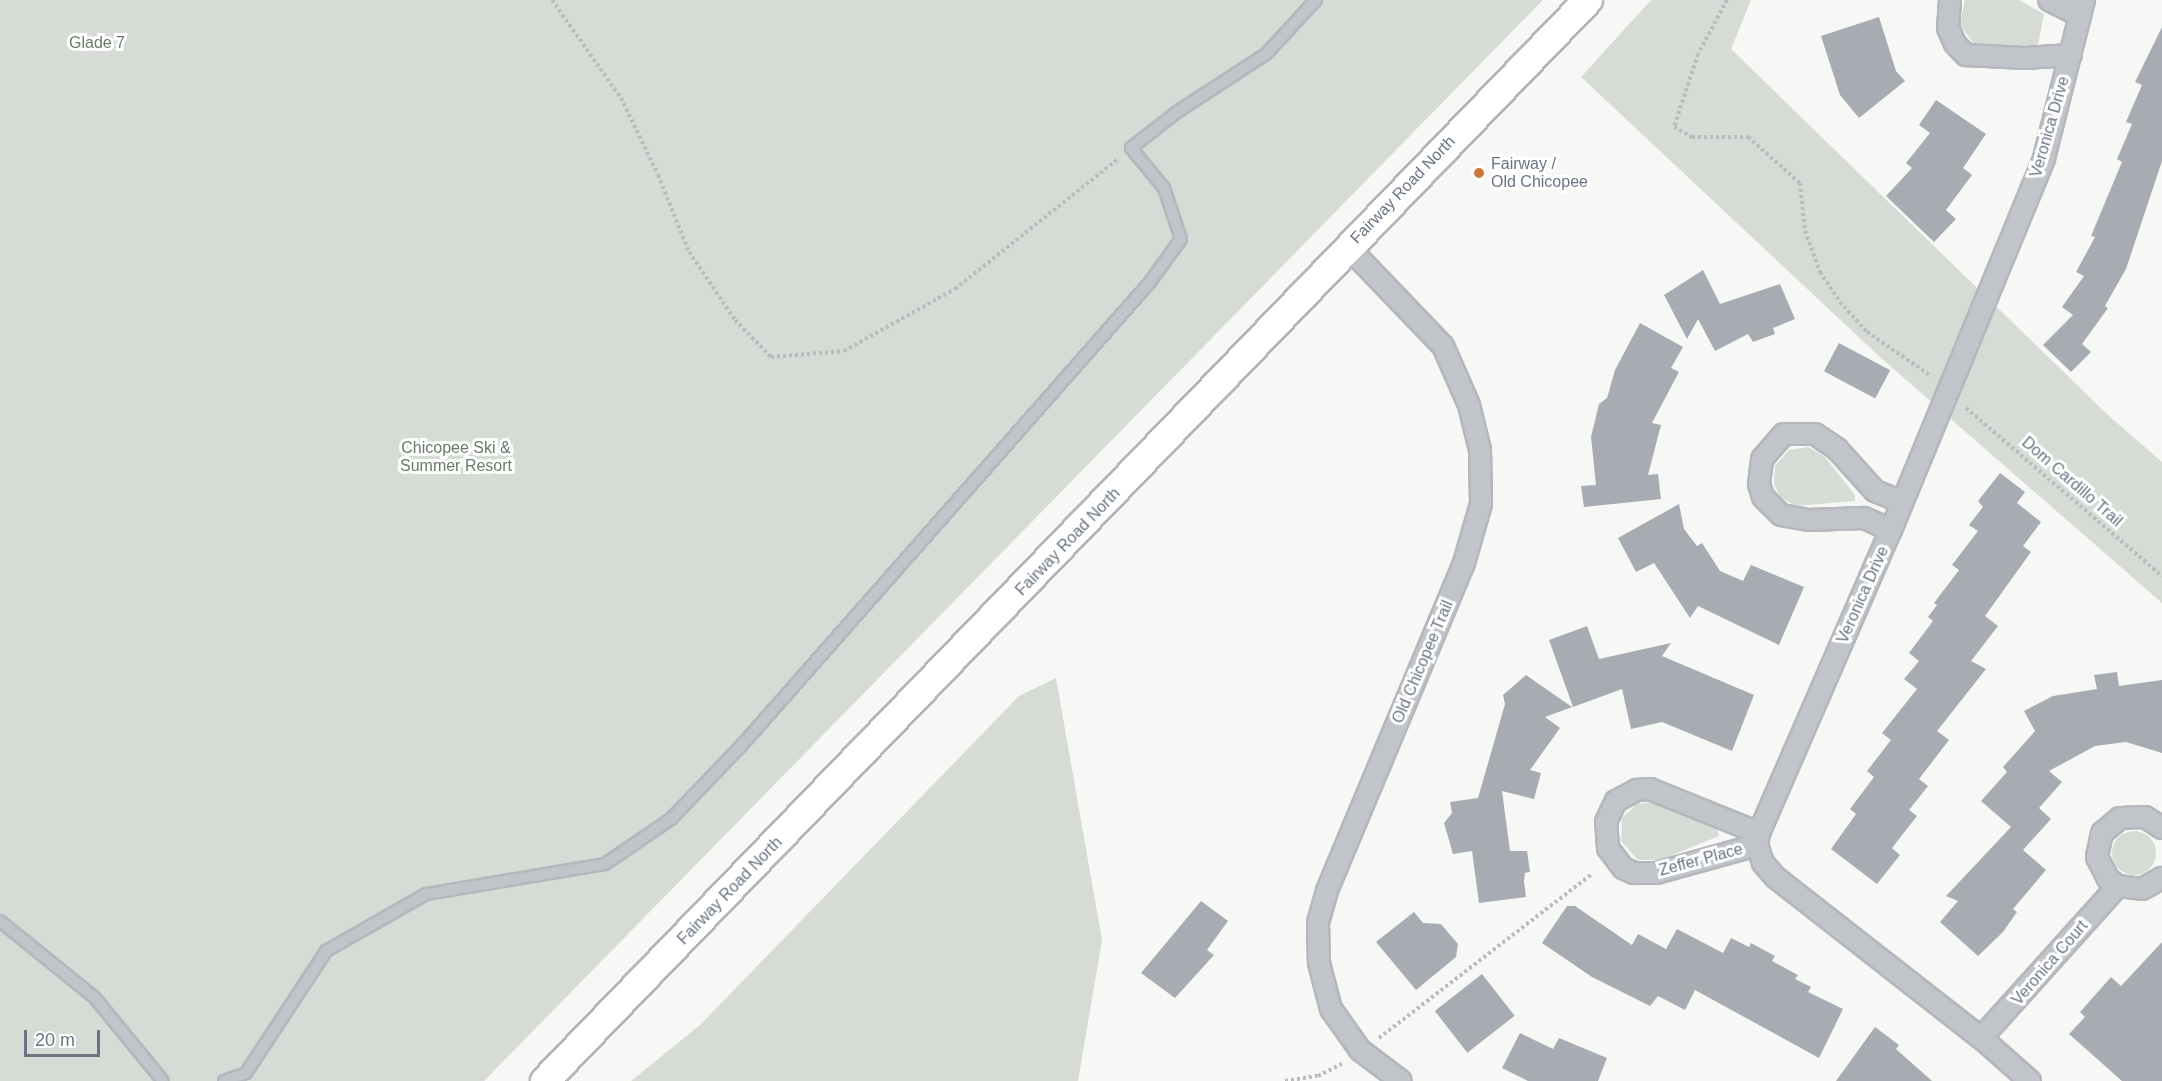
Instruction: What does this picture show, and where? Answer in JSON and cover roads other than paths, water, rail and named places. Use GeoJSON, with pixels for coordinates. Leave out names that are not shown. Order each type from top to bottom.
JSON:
{"type":"FeatureCollection","features":[{"type":"Feature","properties":{"kind":"main road","name":"Fairway Road North"},"geometry":{"type":"LineString","coordinates":[[545,1081],[1588,0]]}},
{"type":"Feature","properties":{"kind":"street"},"geometry":{"type":"LineString","coordinates":[[1950,0],[1948,28],[1954,44],[1966,55],[2025,58],[2071,55]]}},
{"type":"Feature","properties":{"kind":"street"},"geometry":{"type":"LineString","coordinates":[[2049,0],[2082,8]]}},
{"type":"Feature","properties":{"kind":"street","name":"Veronica Drive"},"geometry":{"type":"LineString","coordinates":[[1758,839],[1891,530],[2044,158],[2082,8]]}},
{"type":"Feature","properties":{"kind":"street","name":"Old Chicopee Trail"},"geometry":{"type":"LineString","coordinates":[[1348,247],[1443,346],[1469,405],[1480,450],[1481,504],[1464,564],[1328,891],[1318,923],[1319,963],[1331,1009],[1360,1050],[1401,1081]]}},
{"type":"Feature","properties":{"kind":"street"},"geometry":{"type":"LineString","coordinates":[[1891,530],[1864,518],[1809,520],[1781,515],[1763,497],[1759,484],[1762,459],[1784,434],[1815,434],[1837,449],[1875,491],[1902,502]]}},
{"type":"Feature","properties":{"kind":"street","name":"Zeffer Place"},"geometry":{"type":"LineString","coordinates":[[1650,789],[1758,839],[1657,873],[1634,873],[1623,868],[1608,848],[1605,822],[1616,801],[1637,790],[1650,789]]}},
{"type":"Feature","properties":{"kind":"street"},"geometry":{"type":"LineString","coordinates":[[2162,828],[2145,817],[2133,815],[2121,818],[2102,833],[2097,857],[2108,879],[2118,886],[2142,889],[2162,878]]}},
{"type":"Feature","properties":{"kind":"street"},"geometry":{"type":"LineString","coordinates":[[1758,839],[1763,863],[1776,878],[1981,1038],[2030,1081]]}},
{"type":"Feature","properties":{"kind":"street","name":"Veronica Court"},"geometry":{"type":"LineString","coordinates":[[1981,1038],[2118,886]]}},
{"type":"Feature","properties":{"kind":"lane"},"geometry":{"type":"LineString","coordinates":[[224,1081],[246,1073],[326,951],[426,894],[605,864],[671,819],[742,745],[1150,282],[1181,239],[1164,188],[1131,148],[1177,112],[1266,54],[1316,0]]}},
{"type":"Feature","properties":{"kind":"lane"},"geometry":{"type":"LineString","coordinates":[[0,921],[95,998],[163,1081]]}},
{"type":"Feature","properties":{"kind":"place","name":"Fairway / Old Chicopee"},"geometry":{"type":"Point","coordinates":[1479,173]}},
{"type":"Feature","properties":{"kind":"park label","name":"Glade 7"},"geometry":{"type":"Point","coordinates":[97,43]}},
{"type":"Feature","properties":{"kind":"park label","name":"Chicopee Ski & Summer Resort"},"geometry":{"type":"Point","coordinates":[456,457]}}]}
